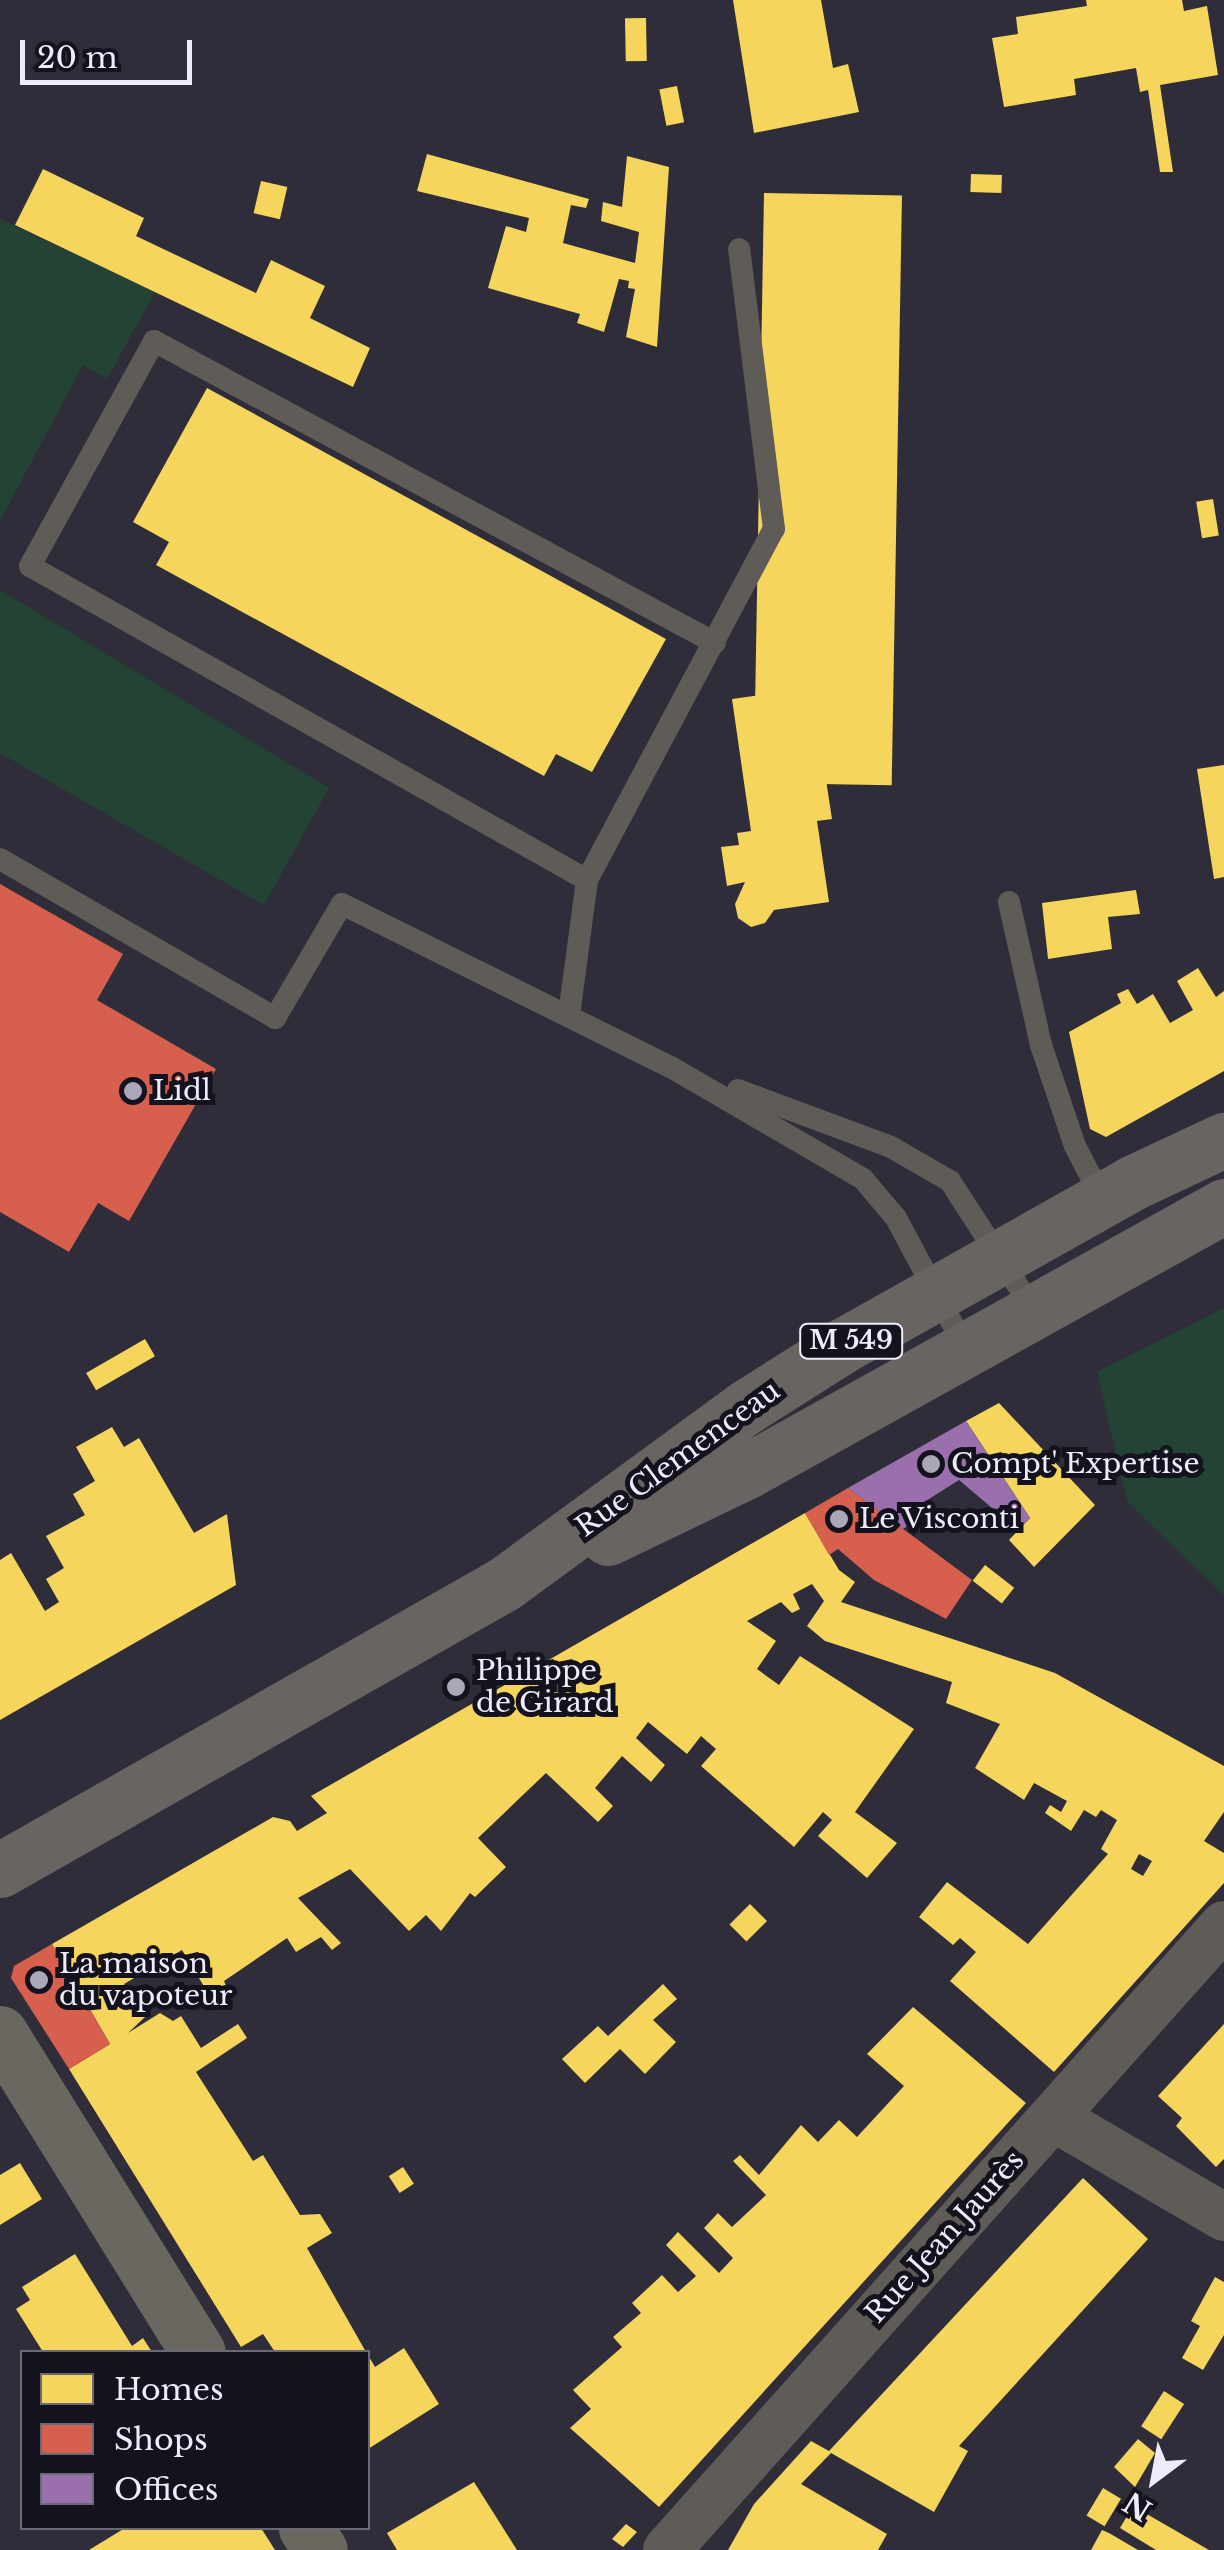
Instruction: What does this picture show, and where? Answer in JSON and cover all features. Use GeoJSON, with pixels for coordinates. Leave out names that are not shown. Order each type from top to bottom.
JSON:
{"type":"FeatureCollection","features":[{"type":"Feature","properties":{"kind":"main road","name":"Rue Clemenceau"},"geometry":{"type":"LineString","coordinates":[[504,1584],[746,1407],[1102,1200],[1224,1140]]}},
{"type":"Feature","properties":{"kind":"main road","name":"Rue Clemenceau"},"geometry":{"type":"LineString","coordinates":[[0,1870],[504,1584],[697,1496],[1224,1206]]}},
{"type":"Feature","properties":{"kind":"main road"},"geometry":{"type":"LineString","coordinates":[[0,2032],[197,2350]]}},
{"type":"Feature","properties":{"kind":"street","name":"Rue Jean Jaurès"},"geometry":{"type":"LineString","coordinates":[[667,2550],[1224,1925]]}},
{"type":"Feature","properties":{"kind":"street"},"geometry":{"type":"LineString","coordinates":[[1053,2117],[1224,2216]]}},
{"type":"Feature","properties":{"kind":"lane"},"geometry":{"type":"LineString","coordinates":[[569,1015],[587,880],[774,529],[739,249]]}},
{"type":"Feature","properties":{"kind":"lane"},"geometry":{"type":"LineString","coordinates":[[587,880],[30,566],[154,342],[715,642]]}},
{"type":"Feature","properties":{"kind":"lane"},"geometry":{"type":"LineString","coordinates":[[0,859],[275,1018],[342,904],[569,1015],[669,1066],[863,1179],[896,1218],[966,1349]]}},
{"type":"Feature","properties":{"kind":"lane"},"geometry":{"type":"LineString","coordinates":[[1008,902],[1041,1045],[1075,1146],[1102,1200]]}},
{"type":"Feature","properties":{"kind":"lane"},"geometry":{"type":"LineString","coordinates":[[669,1066],[926,1164],[960,1193],[1034,1312]]}},
{"type":"Feature","properties":{"kind":"green space"},"geometry":{"type":"Polygon","coordinates":[[[0,219],[155,292],[107,379],[83,365],[0,521],[0,219]]]}},
{"type":"Feature","properties":{"kind":"green space"},"geometry":{"type":"Polygon","coordinates":[[[0,590],[329,788],[264,905],[0,753],[0,590]]]}},
{"type":"Feature","properties":{"kind":"green space"},"geometry":{"type":"Polygon","coordinates":[[[1224,1308],[1224,1596],[1127,1501],[1097,1372],[1224,1308]]]}},
{"type":"Feature","properties":{"kind":"building: Homes"},"geometry":{"type":"Polygon","coordinates":[[[733,0],[821,0],[833,68],[848,64],[859,112],[754,133],[733,0]]]}},
{"type":"Feature","properties":{"kind":"building: Homes"},"geometry":{"type":"Polygon","coordinates":[[[1086,0],[1182,0],[1184,11],[1207,6],[1218,75],[1160,85],[1173,172],[1160,172],[1148,90],[1140,92],[1136,68],[1074,79],[1076,95],[1004,107],[992,38],[1018,34],[1016,17],[1087,6],[1086,0]]]}},
{"type":"Feature","properties":{"kind":"building: Homes"},"geometry":{"type":"Polygon","coordinates":[[[625,18],[646,18],[647,61],[626,61],[625,18]]]}},
{"type":"Feature","properties":{"kind":"building: Homes"},"geometry":{"type":"Polygon","coordinates":[[[677,86],[684,122],[666,126],[659,89],[677,86]]]}},
{"type":"Feature","properties":{"kind":"building: Homes"},"geometry":{"type":"Polygon","coordinates":[[[427,154],[589,199],[586,208],[571,205],[563,243],[635,263],[639,232],[601,221],[603,202],[622,207],[627,156],[669,167],[657,347],[626,337],[635,289],[628,288],[629,281],[619,279],[604,332],[577,323],[580,314],[488,288],[506,226],[526,232],[529,218],[417,191],[427,154]]]}},
{"type":"Feature","properties":{"kind":"building: Homes"},"geometry":{"type":"Polygon","coordinates":[[[43,169],[144,218],[136,236],[256,293],[271,260],[325,286],[310,318],[370,348],[353,387],[15,225],[43,169]]]}},
{"type":"Feature","properties":{"kind":"building: Homes"},"geometry":{"type":"Polygon","coordinates":[[[971,174],[1002,175],[1001,193],[970,192],[971,174]]]}},
{"type":"Feature","properties":{"kind":"building: Homes"},"geometry":{"type":"Polygon","coordinates":[[[261,181],[287,187],[280,219],[254,213],[261,181]]]}},
{"type":"Feature","properties":{"kind":"building: Homes"},"geometry":{"type":"Polygon","coordinates":[[[764,193],[902,195],[892,785],[754,783],[764,193]]]}},
{"type":"Feature","properties":{"kind":"building: Homes"},"geometry":{"type":"Polygon","coordinates":[[[207,388],[666,639],[592,772],[556,754],[544,776],[156,565],[169,542],[133,522],[207,388]]]}},
{"type":"Feature","properties":{"kind":"building: Homes"},"geometry":{"type":"Polygon","coordinates":[[[1213,499],[1219,536],[1202,538],[1196,502],[1213,499]]]}},
{"type":"Feature","properties":{"kind":"building: Homes"},"geometry":{"type":"Polygon","coordinates":[[[812,688],[832,819],[817,821],[829,902],[774,910],[765,923],[751,927],[738,918],[735,904],[745,882],[727,886],[721,847],[739,845],[737,833],[751,831],[732,699],[812,688]]]}},
{"type":"Feature","properties":{"kind":"building: Homes"},"geometry":{"type":"Polygon","coordinates":[[[1224,765],[1224,877],[1214,879],[1197,769],[1224,765]]]}},
{"type":"Feature","properties":{"kind":"building: Homes"},"geometry":{"type":"Polygon","coordinates":[[[1136,890],[1140,914],[1108,917],[1112,949],[1048,959],[1042,903],[1136,890]]]}},
{"type":"Feature","properties":{"kind":"building: Homes"},"geometry":{"type":"Polygon","coordinates":[[[1198,968],[1216,997],[1224,991],[1224,1071],[1106,1137],[1090,1129],[1069,1032],[1121,1003],[1117,994],[1128,989],[1137,1004],[1153,994],[1170,1023],[1193,1010],[1177,981],[1198,968]]]}},
{"type":"Feature","properties":{"kind":"building: Homes"},"geometry":{"type":"Polygon","coordinates":[[[145,1339],[155,1356],[96,1390],[86,1373],[145,1339]]]}},
{"type":"Feature","properties":{"kind":"building: Homes"},"geometry":{"type":"Polygon","coordinates":[[[999,1403],[1095,1505],[1034,1567],[1009,1540],[1030,1518],[966,1421],[999,1403]]]}},
{"type":"Feature","properties":{"kind":"building: Homes"},"geometry":{"type":"Polygon","coordinates":[[[112,1427],[124,1447],[139,1438],[194,1533],[227,1514],[236,1585],[0,1720],[0,1560],[11,1553],[45,1611],[59,1602],[46,1579],[64,1568],[46,1536],[85,1515],[73,1494],[95,1481],[76,1447],[112,1427]]]}},
{"type":"Feature","properties":{"kind":"building: Homes"},"geometry":{"type":"Polygon","coordinates":[[[805,1513],[839,1570],[855,1582],[841,1602],[1055,1673],[1224,1766],[1224,1812],[1204,1841],[1224,1853],[1224,1883],[1054,2072],[950,1981],[976,1952],[960,1938],[953,1945],[919,1917],[947,1882],[1028,1944],[1108,1854],[1101,1849],[1117,1820],[1101,1810],[1096,1817],[1084,1810],[1071,1831],[1045,1813],[1050,1805],[1061,1812],[1067,1801],[1034,1783],[1024,1800],[975,1768],[1000,1724],[946,1703],[952,1682],[825,1641],[807,1626],[824,1601],[812,1584],[793,1594],[800,1609],[792,1613],[781,1602],[747,1621],[776,1641],[757,1669],[779,1685],[800,1656],[914,1729],[855,1812],[897,1843],[867,1878],[818,1836],[832,1820],[823,1812],[794,1847],[701,1766],[716,1749],[701,1736],[687,1754],[648,1722],[636,1738],[665,1765],[651,1782],[622,1756],[595,1788],[613,1806],[598,1822],[546,1773],[478,1838],[506,1867],[475,1897],[470,1893],[441,1931],[426,1915],[409,1931],[350,1869],[298,1898],[341,1943],[332,1950],[321,1937],[296,1952],[287,1938],[224,1981],[227,1988],[211,1998],[182,1950],[124,1984],[145,2017],[128,2033],[160,2013],[173,2021],[181,2016],[201,2048],[238,2024],[247,2038],[196,2072],[253,2161],[263,2155],[300,2215],[320,2214],[332,2233],[307,2248],[365,2350],[274,2350],[263,2334],[241,2347],[69,2069],[110,2044],[52,1944],[273,1817],[290,1821],[297,1831],[327,1813],[311,1796],[805,1513]],[[1139,1854],[1131,1869],[1143,1876],[1152,1861],[1139,1854]]]}},
{"type":"Feature","properties":{"kind":"building: Homes"},"geometry":{"type":"Polygon","coordinates":[[[985,1565],[1014,1588],[1002,1604],[973,1581],[985,1565]]]}},
{"type":"Feature","properties":{"kind":"building: Homes"},"geometry":{"type":"Polygon","coordinates":[[[750,1904],[767,1921],[746,1941],[729,1925],[750,1904]]]}},
{"type":"Feature","properties":{"kind":"building: Homes"},"geometry":{"type":"Polygon","coordinates":[[[663,1984],[677,1999],[653,2020],[676,2042],[645,2074],[620,2049],[585,2083],[562,2059],[598,2026],[608,2036],[663,1984]]]}},
{"type":"Feature","properties":{"kind":"building: Homes"},"geometry":{"type":"Polygon","coordinates":[[[913,2007],[1026,2103],[659,2507],[570,2428],[591,2409],[573,2390],[622,2347],[613,2337],[641,2313],[632,2303],[662,2275],[678,2292],[696,2276],[666,2245],[678,2232],[719,2273],[733,2258],[704,2228],[718,2213],[732,2227],[766,2195],[733,2161],[740,2155],[759,2175],[801,2125],[818,2142],[839,2120],[857,2137],[904,2086],[867,2054],[913,2007]]]}},
{"type":"Feature","properties":{"kind":"building: Homes"},"geometry":{"type":"Polygon","coordinates":[[[1224,2024],[1224,2159],[1216,2167],[1176,2126],[1182,2118],[1158,2096],[1224,2024]]]}},
{"type":"Feature","properties":{"kind":"building: Homes"},"geometry":{"type":"Polygon","coordinates":[[[20,2163],[42,2199],[0,2225],[0,2175],[20,2163]]]}},
{"type":"Feature","properties":{"kind":"building: Homes"},"geometry":{"type":"Polygon","coordinates":[[[403,2167],[414,2184],[400,2193],[389,2176],[403,2167]]]}},
{"type":"Feature","properties":{"kind":"building: Homes"},"geometry":{"type":"Polygon","coordinates":[[[1083,2178],[1148,2239],[959,2446],[968,2451],[934,2512],[831,2453],[801,2484],[887,2534],[878,2550],[728,2550],[754,2504],[811,2441],[829,2451],[1083,2178]]]}},
{"type":"Feature","properties":{"kind":"building: Homes"},"geometry":{"type":"Polygon","coordinates":[[[75,2254],[132,2346],[143,2338],[151,2350],[42,2350],[16,2309],[30,2300],[22,2287],[75,2254]]]}},
{"type":"Feature","properties":{"kind":"building: Homes"},"geometry":{"type":"Polygon","coordinates":[[[1215,2277],[1224,2282],[1224,2335],[1203,2370],[1182,2358],[1200,2326],[1191,2321],[1215,2277]]]}},
{"type":"Feature","properties":{"kind":"building: Homes"},"geometry":{"type":"Polygon","coordinates":[[[404,2348],[439,2404],[370,2448],[370,2358],[375,2367],[404,2348]]]}},
{"type":"Feature","properties":{"kind":"building: Homes"},"geometry":{"type":"Polygon","coordinates":[[[1164,2391],[1184,2404],[1161,2439],[1141,2426],[1164,2391]]]}},
{"type":"Feature","properties":{"kind":"building: Homes"},"geometry":{"type":"Polygon","coordinates":[[[1138,2439],[1155,2453],[1135,2487],[1114,2467],[1138,2439]]]}},
{"type":"Feature","properties":{"kind":"building: Homes"},"geometry":{"type":"Polygon","coordinates":[[[474,2482],[517,2550],[397,2550],[387,2533],[474,2482]]]}},
{"type":"Feature","properties":{"kind":"building: Homes"},"geometry":{"type":"Polygon","coordinates":[[[1103,2488],[1121,2499],[1105,2526],[1087,2515],[1103,2488]]]}},
{"type":"Feature","properties":{"kind":"building: Homes"},"geometry":{"type":"Polygon","coordinates":[[[1133,2506],[1209,2550],[1156,2550],[1120,2528],[1133,2506]]]}},
{"type":"Feature","properties":{"kind":"building: Homes"},"geometry":{"type":"Polygon","coordinates":[[[626,2524],[637,2532],[623,2547],[612,2539],[626,2524]]]}},
{"type":"Feature","properties":{"kind":"building: Homes"},"geometry":{"type":"Polygon","coordinates":[[[122,2530],[262,2530],[275,2550],[89,2550],[122,2530]]]}},
{"type":"Feature","properties":{"kind":"building: Homes"},"geometry":{"type":"Polygon","coordinates":[[[1102,2530],[1109,2533],[1138,2550],[1091,2550],[1102,2530]]]}},
{"type":"Feature","properties":{"kind":"building: Shops"},"geometry":{"type":"Polygon","coordinates":[[[0,884],[123,954],[97,1000],[216,1069],[129,1221],[98,1203],[69,1252],[0,1212],[0,884]]]}},
{"type":"Feature","properties":{"kind":"building: Shops"},"geometry":{"type":"Polygon","coordinates":[[[848,1488],[972,1580],[946,1619],[874,1580],[838,1549],[829,1555],[805,1513],[848,1488]]]}},
{"type":"Feature","properties":{"kind":"building: Shops"},"geometry":{"type":"Polygon","coordinates":[[[52,1944],[110,2044],[69,2069],[11,1978],[14,1966],[52,1944]]]}},
{"type":"Feature","properties":{"kind":"building: Offices"},"geometry":{"type":"Polygon","coordinates":[[[966,1421],[1030,1518],[1018,1530],[959,1480],[921,1504],[926,1514],[903,1529],[848,1488],[966,1421]]]}},
{"type":"Feature","properties":{"kind":"place","name":"Lidl"},"geometry":{"type":"Point","coordinates":[133,1091]}},
{"type":"Feature","properties":{"kind":"place","name":"Compt' Expertise"},"geometry":{"type":"Point","coordinates":[931,1464]}},
{"type":"Feature","properties":{"kind":"place","name":"Le Visconti"},"geometry":{"type":"Point","coordinates":[839,1519]}},
{"type":"Feature","properties":{"kind":"place","name":"Philippe de Girard"},"geometry":{"type":"Point","coordinates":[456,1687]}},
{"type":"Feature","properties":{"kind":"place","name":"La maison du vapoteur"},"geometry":{"type":"Point","coordinates":[39,1980]}}]}
